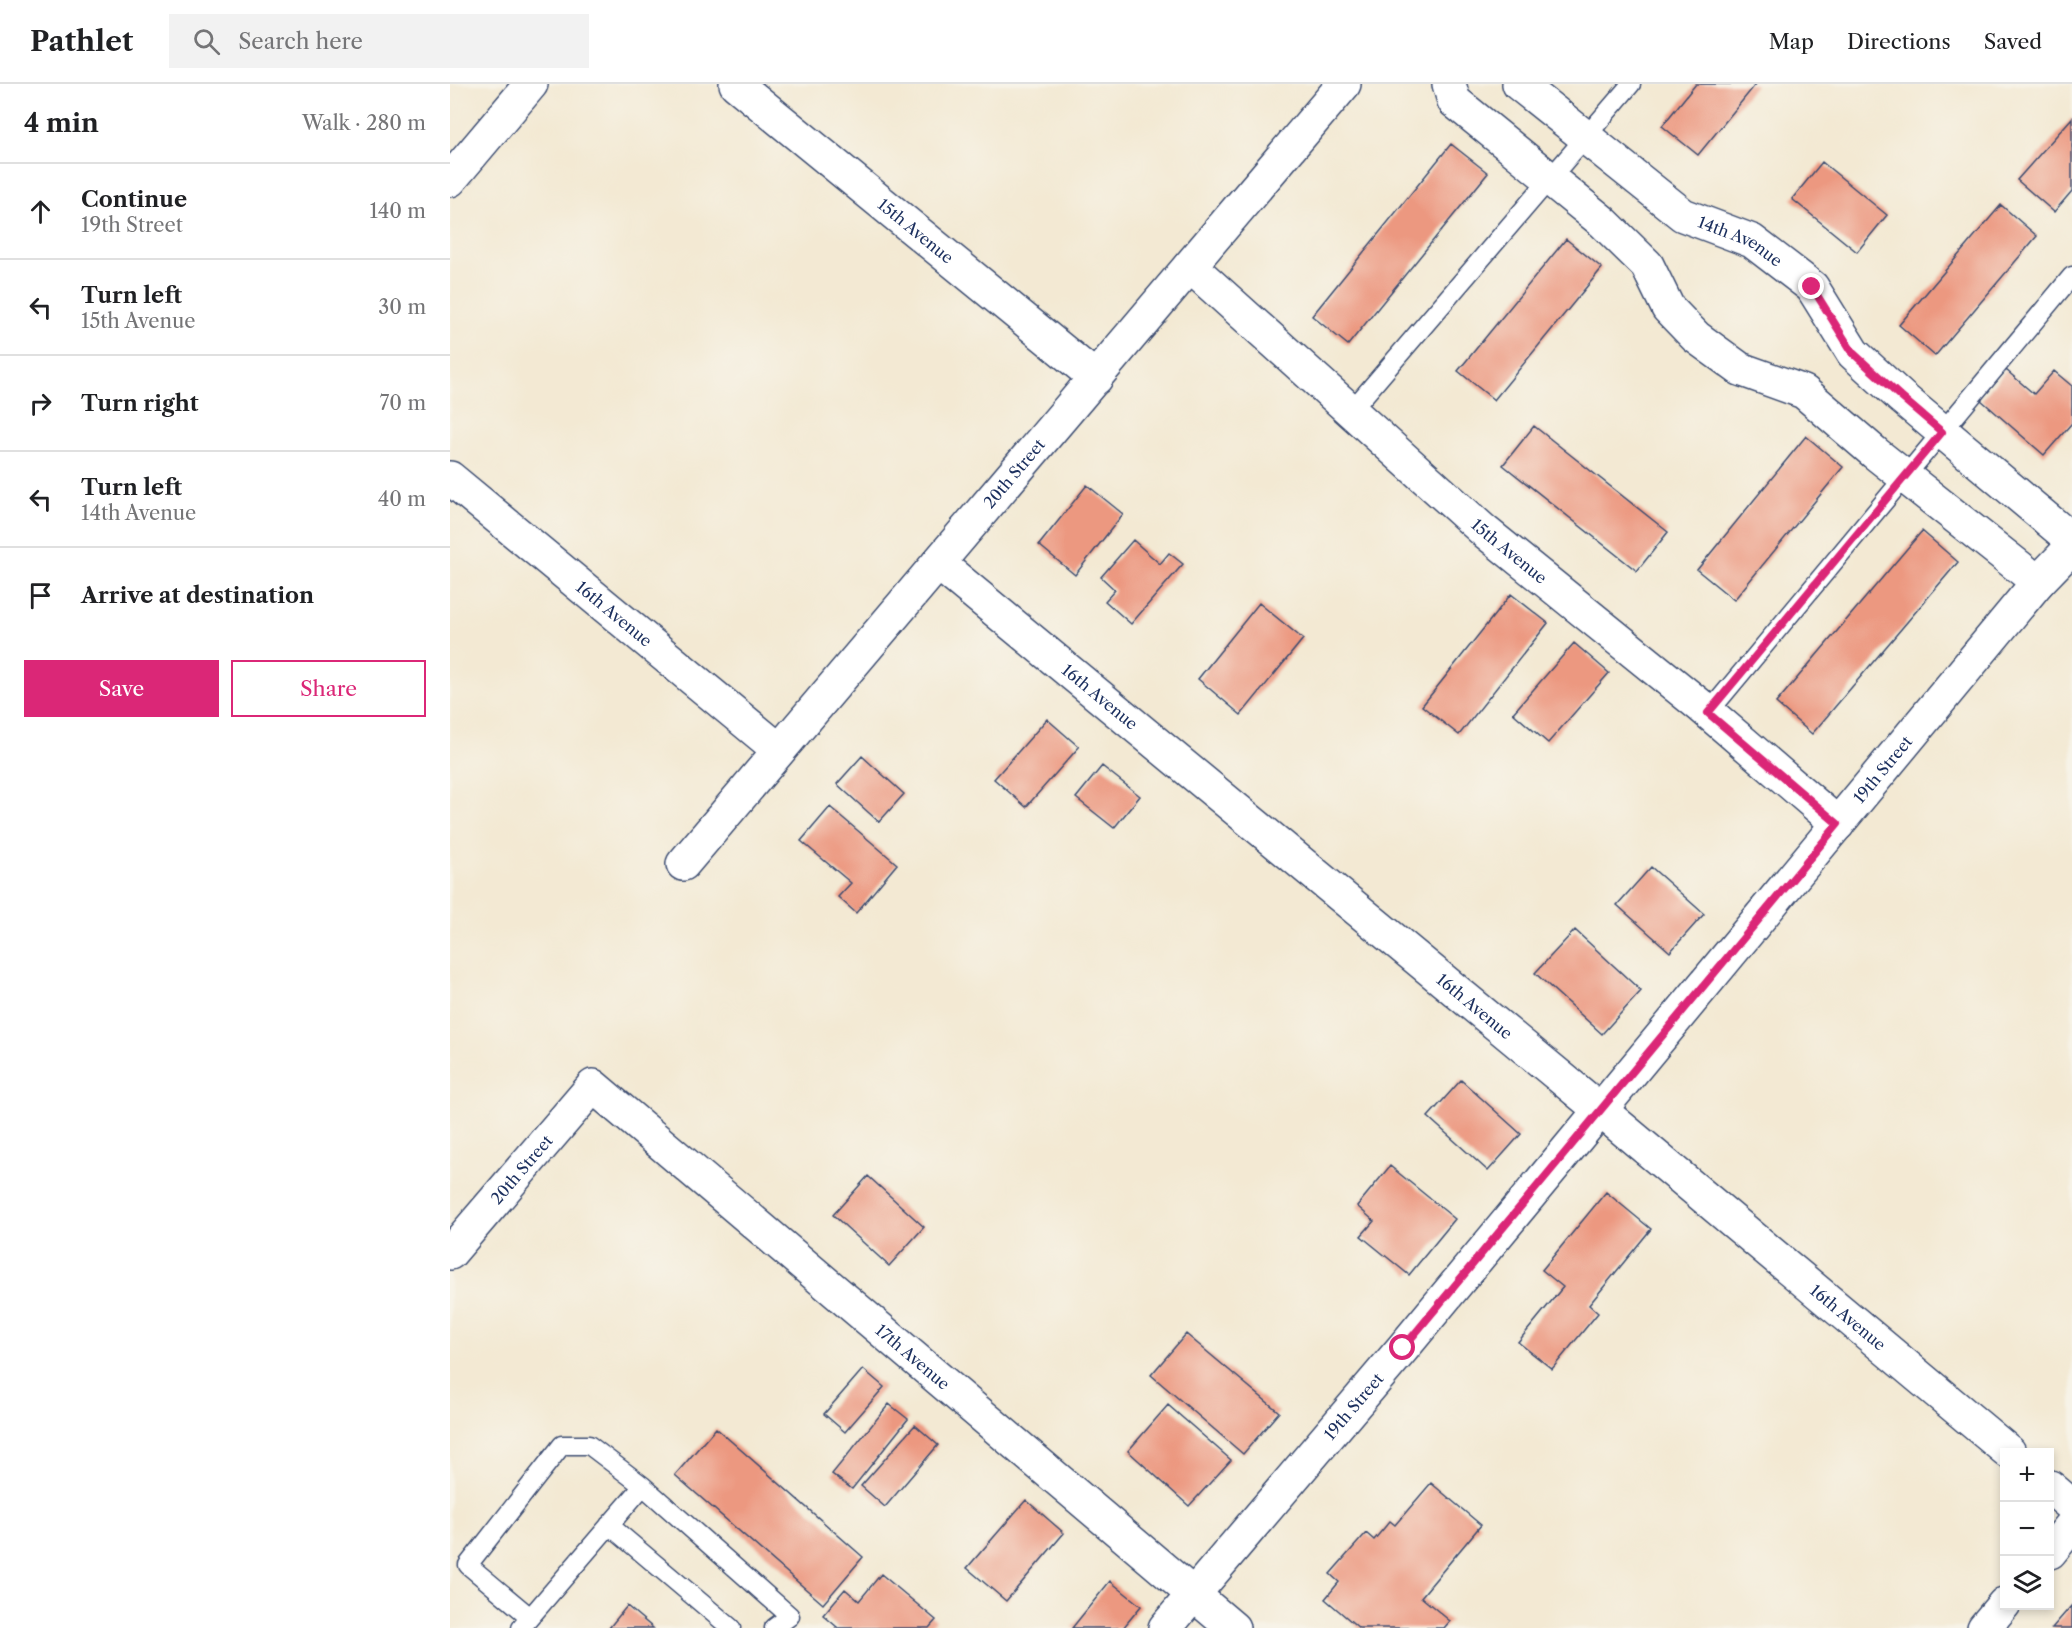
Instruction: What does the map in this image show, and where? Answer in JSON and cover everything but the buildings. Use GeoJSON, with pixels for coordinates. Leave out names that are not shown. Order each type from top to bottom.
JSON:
{"type":"FeatureCollection","features":[{"type":"Feature","properties":{"kind":"street"},"geometry":{"type":"LineString","coordinates":[[450,180],[531,84]]}},
{"type":"Feature","properties":{"kind":"street","name":"15th Avenue"},"geometry":{"type":"LineString","coordinates":[[736,84],[1096,378]]}},
{"type":"Feature","properties":{"kind":"street","name":"20th Street"},"geometry":{"type":"LineString","coordinates":[[683,864],[1344,84]]}},
{"type":"Feature","properties":{"kind":"street"},"geometry":{"type":"LineString","coordinates":[[1449,84],[1454,100],[1603,222],[1647,265],[1668,308],[1696,338],[1740,369],[1803,392],[2038,582]]}},
{"type":"Feature","properties":{"kind":"street","name":"14th Avenue"},"geometry":{"type":"LineString","coordinates":[[1519,84],[1683,215],[1752,241],[1812,287],[1853,353],[1901,397],[2072,540]]}},
{"type":"Feature","properties":{"kind":"street","name":"15th Avenue"},"geometry":{"type":"LineString","coordinates":[[1190,266],[1483,530],[1708,713],[1838,824]]}},
{"type":"Feature","properties":{"kind":"street","name":"16th Avenue"},"geometry":{"type":"LineString","coordinates":[[450,478],[779,750]]}},
{"type":"Feature","properties":{"kind":"street","name":"19th Street"},"geometry":{"type":"LineString","coordinates":[[1165,1628],[1403,1348],[2038,582],[2072,547]]}},
{"type":"Feature","properties":{"kind":"street","name":"16th Avenue"},"geometry":{"type":"LineString","coordinates":[[938,563],[1599,1109],[2004,1448]]}},
{"type":"Feature","properties":{"kind":"street","name":"20th Street"},"geometry":{"type":"LineString","coordinates":[[450,1253],[593,1086]]}},
{"type":"Feature","properties":{"kind":"street","name":"17th Avenue"},"geometry":{"type":"LineString","coordinates":[[593,1086],[1233,1628]]}},
{"type":"Feature","properties":{"kind":"street"},"geometry":{"type":"LineString","coordinates":[[2054,1491],[2072,1506]]}},
{"type":"Feature","properties":{"kind":"street"},"geometry":{"type":"LineString","coordinates":[[2054,1546],[2072,1525]]}},
{"type":"Feature","properties":{"kind":"street"},"geometry":{"type":"LineString","coordinates":[[1984,1628],[2000,1609]]}},
{"type":"Feature","properties":{"kind":"lane"},"geometry":{"type":"LineString","coordinates":[[1351,411],[1631,84]]}},
{"type":"Feature","properties":{"kind":"lane"},"geometry":{"type":"LineString","coordinates":[[1708,713],[2072,276]]}},
{"type":"Feature","properties":{"kind":"lane"},"geometry":{"type":"LineString","coordinates":[[643,1486],[526,1623],[468,1564],[562,1445],[589,1444],[643,1486],[790,1616],[774,1628]]}},
{"type":"Feature","properties":{"kind":"lane"},"geometry":{"type":"LineString","coordinates":[[609,1525],[731,1628]]}},
{"type":"Feature","properties":{"kind":"route"},"geometry":{"type":"LineString","coordinates":[[1403,1348],[1599,1109],[1838,824],[1708,713],[1942,432],[1853,353],[1812,287]]}}]}
